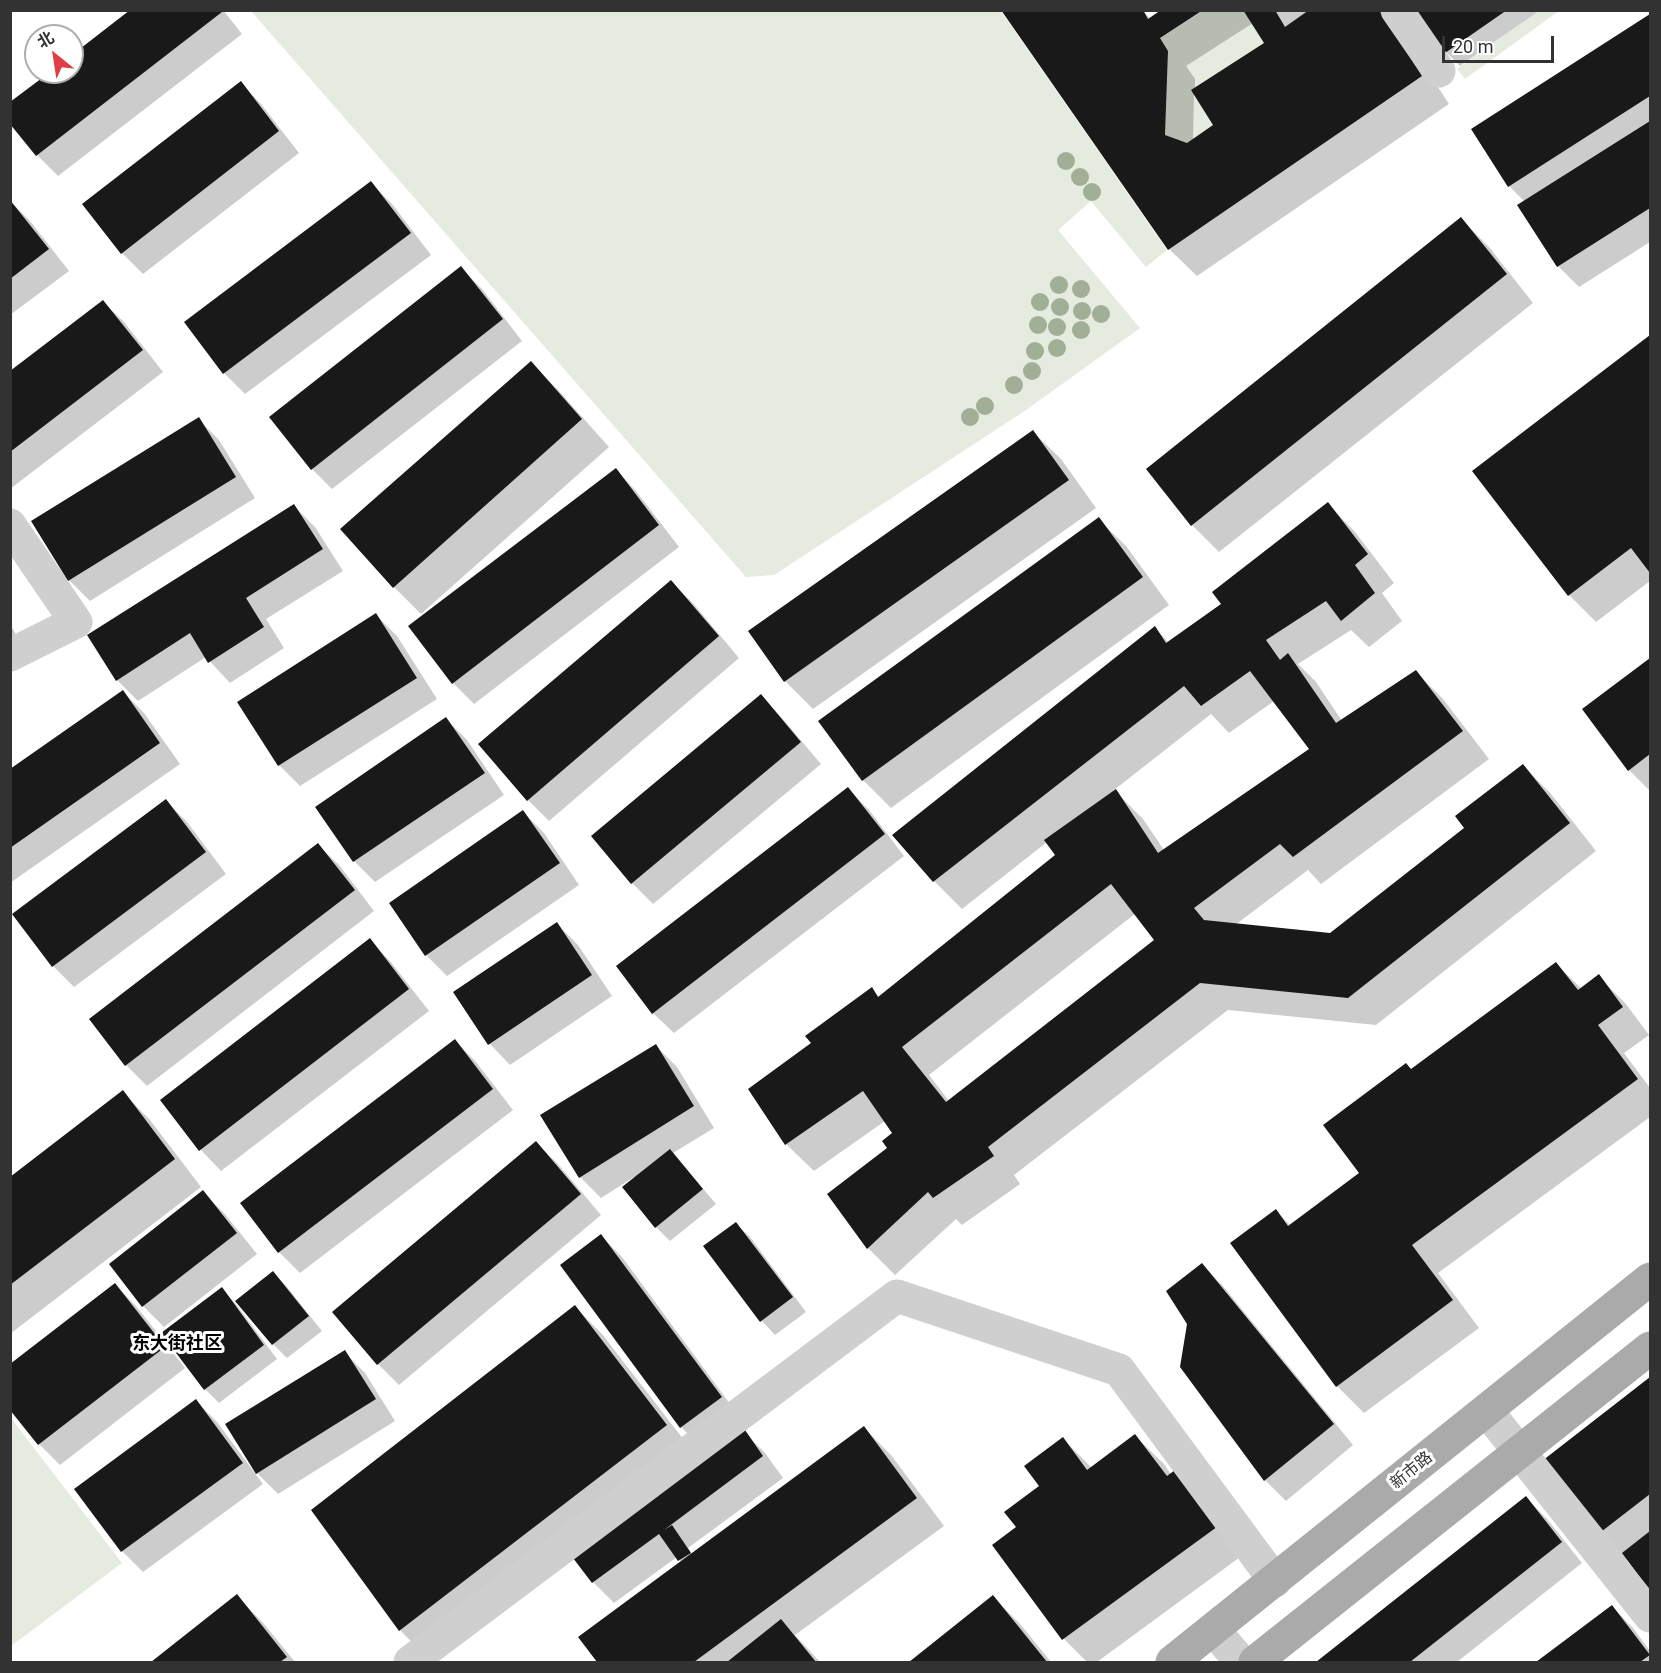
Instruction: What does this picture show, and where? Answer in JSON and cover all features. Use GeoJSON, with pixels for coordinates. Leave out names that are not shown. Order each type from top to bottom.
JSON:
{"type":"FeatureCollection","features":[{"type":"Feature","properties":{"kind":"main road","name":"新市路"},"geometry":{"type":"LineString","coordinates":[[1172,1662],[1650,1279]]}},
{"type":"Feature","properties":{"kind":"main road"},"geometry":{"type":"LineString","coordinates":[[1255,1662],[1650,1348]]}},
{"type":"Feature","properties":{"kind":"street"},"geometry":{"type":"LineString","coordinates":[[1397,10],[1439,71]]}},
{"type":"Feature","properties":{"kind":"street"},"geometry":{"type":"LineString","coordinates":[[10,525],[76,622],[10,655]]}},
{"type":"Feature","properties":{"kind":"street"},"geometry":{"type":"LineString","coordinates":[[410,1662],[897,1296],[1119,1370],[1275,1581]]}},
{"type":"Feature","properties":{"kind":"street"},"geometry":{"type":"LineString","coordinates":[[1487,1411],[1650,1616]]}},
{"type":"Feature","properties":{"kind":"street"},"geometry":{"type":"LineString","coordinates":[[1214,1630],[1241,1662]]}},
{"type":"Feature","properties":{"kind":"shaded area"},"geometry":{"type":"Polygon","coordinates":[[[1243,10],[1264,43],[1191,90],[1213,125],[1187,143],[1165,135],[1168,51],[1160,38],[1203,11],[1243,10]]]}},
{"type":"Feature","properties":{"kind":"shaded area"},"geometry":{"type":"Polygon","coordinates":[[[251,11],[1001,11],[1167,250],[1146,267],[1091,201],[1058,230],[1140,328],[1026,410],[774,575],[746,577],[251,11]]]}},
{"type":"Feature","properties":{"kind":"shaded area"},"geometry":{"type":"Polygon","coordinates":[[[1538,11],[1559,11],[1465,79],[1457,69],[1538,11]]]}},
{"type":"Feature","properties":{"kind":"shaded area"},"geometry":{"type":"Polygon","coordinates":[[[11,1418],[122,1563],[11,1646],[11,1418]]]}},
{"type":"Feature","properties":{"kind":"building"},"geometry":{"type":"Polygon","coordinates":[[[130,10],[221,10],[222,12],[36,156],[10,124],[10,102],[34,84],[84,84],[84,46],[130,10]]]}},
{"type":"Feature","properties":{"kind":"building"},"geometry":{"type":"Polygon","coordinates":[[[1001,10],[1143,10],[1148,19],[1161,10],[1203,10],[1160,38],[1168,51],[1165,135],[1187,143],[1213,125],[1191,90],[1264,43],[1243,10],[1275,10],[1285,27],[1309,10],[1380,10],[1422,76],[1168,250],[1001,10]]]}},
{"type":"Feature","properties":{"kind":"building"},"geometry":{"type":"Polygon","coordinates":[[[1415,10],[1507,10],[1445,53],[1415,10]]]}},
{"type":"Feature","properties":{"kind":"building"},"geometry":{"type":"Polygon","coordinates":[[[1650,14],[1650,96],[1508,187],[1471,129],[1650,14]]]}},
{"type":"Feature","properties":{"kind":"building"},"geometry":{"type":"Polygon","coordinates":[[[241,81],[279,131],[121,254],[82,204],[241,81]]]}},
{"type":"Feature","properties":{"kind":"building"},"geometry":{"type":"Polygon","coordinates":[[[1650,121],[1650,208],[1557,267],[1517,205],[1650,121]]]}},
{"type":"Feature","properties":{"kind":"building"},"geometry":{"type":"Polygon","coordinates":[[[371,181],[411,233],[223,374],[184,322],[371,181]]]}},
{"type":"Feature","properties":{"kind":"building"},"geometry":{"type":"Polygon","coordinates":[[[10,200],[49,249],[10,279],[10,200]]]}},
{"type":"Feature","properties":{"kind":"building"},"geometry":{"type":"Polygon","coordinates":[[[1461,217],[1507,274],[1191,526],[1146,469],[1461,217]]]}},
{"type":"Feature","properties":{"kind":"building"},"geometry":{"type":"Polygon","coordinates":[[[461,266],[503,319],[311,470],[269,417],[461,266]]]}},
{"type":"Feature","properties":{"kind":"building"},"geometry":{"type":"Polygon","coordinates":[[[103,300],[143,350],[10,452],[10,371],[103,300]]]}},
{"type":"Feature","properties":{"kind":"building"},"geometry":{"type":"Polygon","coordinates":[[[1650,335],[1650,573],[1631,548],[1568,596],[1472,471],[1650,335]]]}},
{"type":"Feature","properties":{"kind":"building"},"geometry":{"type":"Polygon","coordinates":[[[531,361],[582,419],[393,588],[340,529],[531,361]]]}},
{"type":"Feature","properties":{"kind":"building"},"geometry":{"type":"Polygon","coordinates":[[[199,417],[236,477],[68,581],[31,521],[199,417]]]}},
{"type":"Feature","properties":{"kind":"building"},"geometry":{"type":"Polygon","coordinates":[[[1033,430],[1069,480],[784,682],[748,631],[1033,430]]]}},
{"type":"Feature","properties":{"kind":"building"},"geometry":{"type":"Polygon","coordinates":[[[616,468],[659,525],[452,684],[408,626],[616,468]]]}},
{"type":"Feature","properties":{"kind":"building"},"geometry":{"type":"Polygon","coordinates":[[[1328,502],[1368,554],[1355,565],[1375,593],[1341,621],[1326,601],[1266,640],[1280,660],[1288,653],[1336,723],[1416,670],[1463,731],[1293,857],[1280,844],[1194,908],[1204,920],[1330,933],[1464,828],[1455,816],[1523,764],[1570,823],[1348,998],[1200,983],[988,1147],[994,1156],[933,1198],[928,1192],[867,1249],[827,1194],[887,1148],[882,1141],[892,1133],[863,1091],[785,1145],[748,1089],[811,1043],[805,1036],[872,987],[878,997],[1055,855],[1044,840],[1116,789],[1158,853],[1309,749],[1250,671],[1201,706],[1184,686],[933,882],[892,835],[1155,626],[1166,643],[1221,604],[1212,592],[1328,502]],[[1111,884],[902,1047],[946,1102],[1154,940],[1111,884]]]}},
{"type":"Feature","properties":{"kind":"building"},"geometry":{"type":"Polygon","coordinates":[[[294,504],[323,549],[246,598],[264,627],[208,663],[190,633],[116,681],[87,635],[294,504]]]}},
{"type":"Feature","properties":{"kind":"building"},"geometry":{"type":"Polygon","coordinates":[[[1099,517],[1143,577],[862,781],[818,721],[1099,517]]]}},
{"type":"Feature","properties":{"kind":"building"},"geometry":{"type":"Polygon","coordinates":[[[671,580],[719,636],[527,801],[478,744],[671,580]]]}},
{"type":"Feature","properties":{"kind":"building"},"geometry":{"type":"Polygon","coordinates":[[[376,613],[417,678],[278,766],[237,702],[376,613]]]}},
{"type":"Feature","properties":{"kind":"building"},"geometry":{"type":"Polygon","coordinates":[[[1650,658],[1650,754],[1628,771],[1582,709],[1650,658]]]}},
{"type":"Feature","properties":{"kind":"building"},"geometry":{"type":"Polygon","coordinates":[[[123,690],[160,743],[10,848],[10,769],[123,690]]]}},
{"type":"Feature","properties":{"kind":"building"},"geometry":{"type":"Polygon","coordinates":[[[761,694],[801,742],[631,884],[591,836],[761,694]]]}},
{"type":"Feature","properties":{"kind":"building"},"geometry":{"type":"Polygon","coordinates":[[[446,717],[485,773],[353,862],[315,807],[446,717]]]}},
{"type":"Feature","properties":{"kind":"building"},"geometry":{"type":"Polygon","coordinates":[[[848,787],[885,834],[652,1014],[616,966],[848,787]]]}},
{"type":"Feature","properties":{"kind":"building"},"geometry":{"type":"Polygon","coordinates":[[[166,799],[206,852],[52,967],[12,914],[166,799]]]}},
{"type":"Feature","properties":{"kind":"building"},"geometry":{"type":"Polygon","coordinates":[[[523,810],[560,863],[425,956],[389,903],[523,810]]]}},
{"type":"Feature","properties":{"kind":"building"},"geometry":{"type":"Polygon","coordinates":[[[318,843],[355,890],[125,1066],[89,1019],[318,843]]]}},
{"type":"Feature","properties":{"kind":"building"},"geometry":{"type":"Polygon","coordinates":[[[557,922],[592,975],[488,1045],[453,992],[557,922]]]}},
{"type":"Feature","properties":{"kind":"building"},"geometry":{"type":"Polygon","coordinates":[[[370,938],[409,989],[199,1151],[160,1100],[370,938]]]}},
{"type":"Feature","properties":{"kind":"building"},"geometry":{"type":"Polygon","coordinates":[[[1556,962],[1578,990],[1599,974],[1623,1007],[1598,1025],[1638,1079],[1412,1245],[1453,1300],[1336,1387],[1230,1243],[1276,1209],[1288,1226],[1359,1173],[1323,1125],[1406,1063],[1411,1069],[1556,962]]]}},
{"type":"Feature","properties":{"kind":"building"},"geometry":{"type":"Polygon","coordinates":[[[455,1039],[493,1089],[278,1253],[240,1203],[455,1039]]]}},
{"type":"Feature","properties":{"kind":"building"},"geometry":{"type":"Polygon","coordinates":[[[656,1044],[694,1106],[579,1178],[540,1115],[656,1044]]]}},
{"type":"Feature","properties":{"kind":"building"},"geometry":{"type":"Polygon","coordinates":[[[123,1090],[175,1159],[10,1285],[10,1177],[123,1090]]]}},
{"type":"Feature","properties":{"kind":"building"},"geometry":{"type":"Polygon","coordinates":[[[536,1141],[581,1194],[377,1365],[332,1312],[536,1141]]]}},
{"type":"Feature","properties":{"kind":"building"},"geometry":{"type":"Polygon","coordinates":[[[670,1149],[703,1189],[655,1228],[622,1187],[670,1149]]]}},
{"type":"Feature","properties":{"kind":"building"},"geometry":{"type":"Polygon","coordinates":[[[203,1190],[237,1233],[142,1307],[109,1264],[203,1190]]]}},
{"type":"Feature","properties":{"kind":"building"},"geometry":{"type":"Polygon","coordinates":[[[736,1222],[793,1297],[760,1322],[703,1246],[736,1222]]]}},
{"type":"Feature","properties":{"kind":"building"},"geometry":{"type":"Polygon","coordinates":[[[601,1234],[722,1397],[680,1428],[560,1265],[601,1234]]]}},
{"type":"Feature","properties":{"kind":"building"},"geometry":{"type":"Polygon","coordinates":[[[1202,1263],[1334,1424],[1264,1481],[1180,1367],[1187,1324],[1166,1291],[1202,1263]]]}},
{"type":"Feature","properties":{"kind":"building"},"geometry":{"type":"Polygon","coordinates":[[[273,1271],[309,1316],[272,1345],[235,1301],[273,1271]]]}},
{"type":"Feature","properties":{"kind":"building"},"geometry":{"type":"Polygon","coordinates":[[[115,1283],[165,1347],[38,1445],[10,1410],[10,1364],[115,1283]]]}},
{"type":"Feature","properties":{"kind":"building"},"geometry":{"type":"Polygon","coordinates":[[[222,1287],[264,1345],[204,1390],[161,1333],[222,1287]]]}},
{"type":"Feature","properties":{"kind":"building"},"geometry":{"type":"Polygon","coordinates":[[[575,1305],[667,1425],[399,1631],[311,1510],[575,1305]]]}},
{"type":"Feature","properties":{"kind":"building"},"geometry":{"type":"Polygon","coordinates":[[[345,1350],[376,1399],[256,1474],[225,1424],[345,1350]]]}},
{"type":"Feature","properties":{"kind":"building"},"geometry":{"type":"Polygon","coordinates":[[[1650,1377],[1650,1494],[1597,1535],[1542,1461],[1650,1377]]]}},
{"type":"Feature","properties":{"kind":"building"},"geometry":{"type":"Polygon","coordinates":[[[196,1399],[243,1463],[121,1552],[74,1489],[196,1399]]]}},
{"type":"Feature","properties":{"kind":"building"},"geometry":{"type":"Polygon","coordinates":[[[864,1426],[917,1498],[694,1662],[597,1662],[578,1637],[864,1426]]]}},
{"type":"Feature","properties":{"kind":"building"},"geometry":{"type":"Polygon","coordinates":[[[745,1430],[763,1456],[664,1530],[672,1525],[691,1553],[678,1561],[659,1534],[592,1583],[573,1558],[745,1430]]]}},
{"type":"Feature","properties":{"kind":"building"},"geometry":{"type":"Polygon","coordinates":[[[1135,1434],[1167,1476],[1183,1464],[1225,1521],[1062,1640],[992,1545],[1016,1527],[1004,1512],[1039,1486],[1024,1466],[1063,1437],[1087,1470],[1135,1434]]]}},
{"type":"Feature","properties":{"kind":"building"},"geometry":{"type":"Polygon","coordinates":[[[1526,1496],[1562,1542],[1410,1662],[1316,1662],[1526,1496]]]}},
{"type":"Feature","properties":{"kind":"building"},"geometry":{"type":"Polygon","coordinates":[[[1650,1531],[1650,1591],[1622,1553],[1650,1531]]]}},
{"type":"Feature","properties":{"kind":"building"},"geometry":{"type":"Polygon","coordinates":[[[237,1594],[287,1657],[280,1662],[151,1662],[237,1594]]]}},
{"type":"Feature","properties":{"kind":"building"},"geometry":{"type":"Polygon","coordinates":[[[993,1595],[1047,1662],[909,1662],[993,1595]]]}},
{"type":"Feature","properties":{"kind":"building"},"geometry":{"type":"Polygon","coordinates":[[[1612,1605],[1650,1655],[1640,1662],[1536,1662],[1612,1605]]]}},
{"type":"Feature","properties":{"kind":"building"},"geometry":{"type":"Polygon","coordinates":[[[781,1619],[816,1662],[727,1662],[781,1619]]]}},
{"type":"Feature","properties":{"kind":"district","name":"东大街社区"},"geometry":{"type":"Point","coordinates":[177,1344]}}]}
